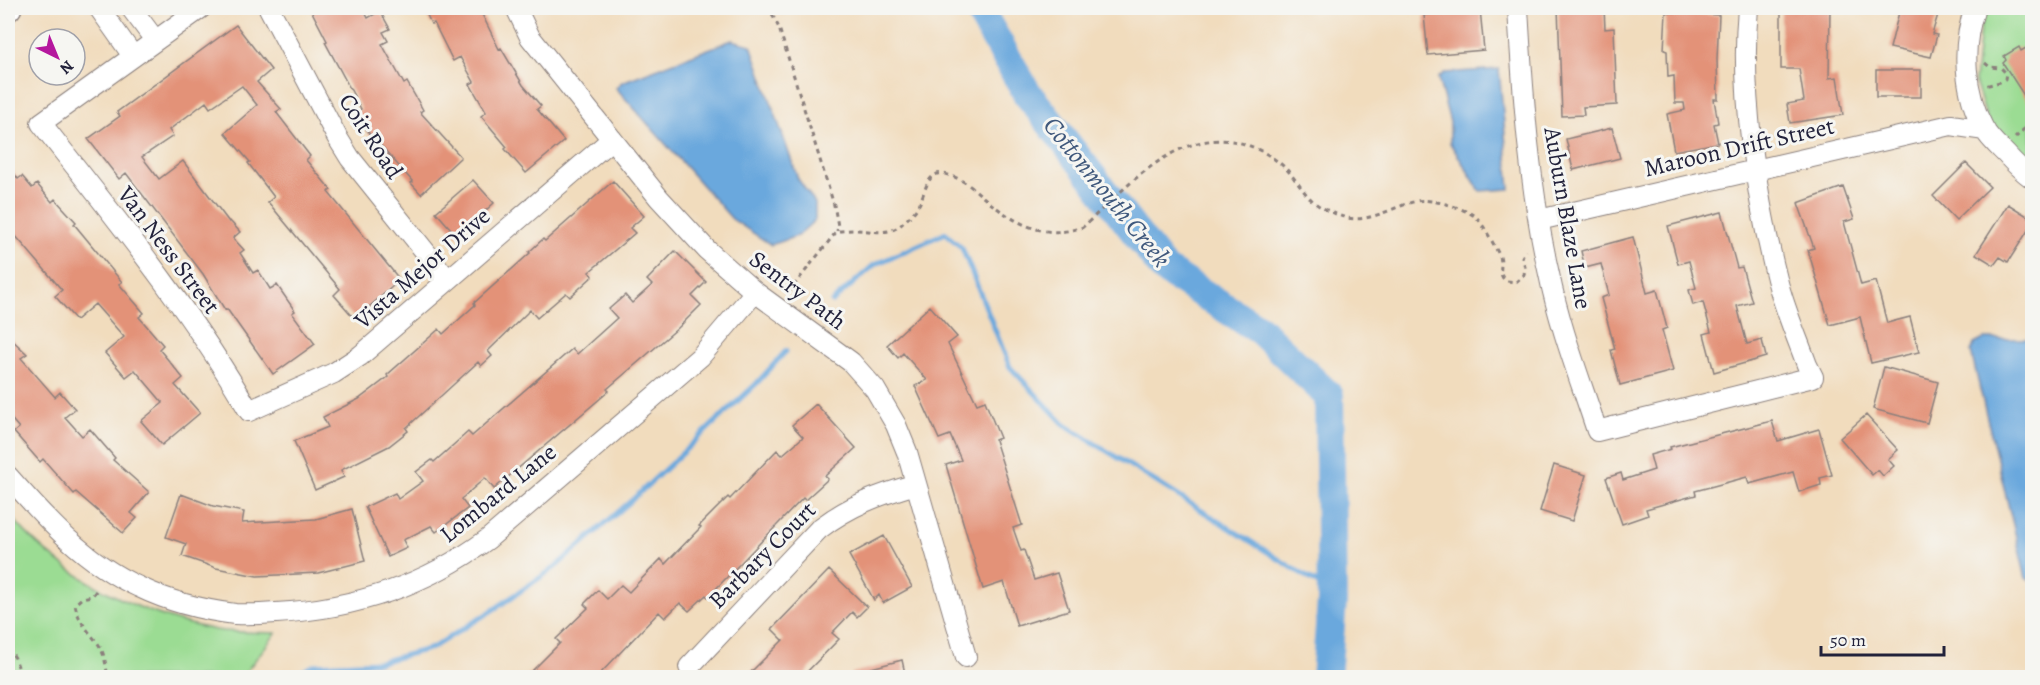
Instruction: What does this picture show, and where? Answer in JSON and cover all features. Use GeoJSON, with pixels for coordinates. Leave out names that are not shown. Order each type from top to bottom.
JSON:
{"type":"FeatureCollection","features":[{"type":"Feature","properties":{"kind":"street"},"geometry":{"type":"LineString","coordinates":[[99,8],[133,56],[201,8]]}},
{"type":"Feature","properties":{"kind":"street"},"geometry":{"type":"LineString","coordinates":[[130,8],[155,40]]}},
{"type":"Feature","properties":{"kind":"street","name":"Coit Road"},"geometry":{"type":"LineString","coordinates":[[269,8],[350,158],[447,280]]}},
{"type":"Feature","properties":{"kind":"street","name":"Sentry Path"},"geometry":{"type":"LineString","coordinates":[[516,8],[530,37],[659,198],[695,238],[755,292],[851,362],[875,389],[896,425],[907,452],[966,657]]}},
{"type":"Feature","properties":{"kind":"street","name":"Auburn Blaze Lane"},"geometry":{"type":"LineString","coordinates":[[1518,8],[1526,132],[1549,274],[1561,322],[1597,431],[1813,377],[1777,280],[1756,169]]}},
{"type":"Feature","properties":{"kind":"street"},"geometry":{"type":"LineString","coordinates":[[1748,8],[1745,43],[1750,122],[1756,169]]}},
{"type":"Feature","properties":{"kind":"street"},"geometry":{"type":"LineString","coordinates":[[1975,8],[1969,29],[1966,67],[1977,94],[1984,130],[2022,172],[2032,178]]}},
{"type":"Feature","properties":{"kind":"street","name":"Van Ness Street"},"geometry":{"type":"LineString","coordinates":[[133,56],[41,123],[173,296],[233,382],[249,411]]}},
{"type":"Feature","properties":{"kind":"street"},"geometry":{"type":"LineString","coordinates":[[1951,125],[1977,94]]}},
{"type":"Feature","properties":{"kind":"street"},"geometry":{"type":"LineString","coordinates":[[1951,125],[1984,130]]}},
{"type":"Feature","properties":{"kind":"street","name":"Maroon Drift Street"},"geometry":{"type":"LineString","coordinates":[[1539,220],[1951,125]]}},
{"type":"Feature","properties":{"kind":"street","name":"Vista Mejor Drive"},"geometry":{"type":"LineString","coordinates":[[249,411],[334,373],[360,356],[612,139]]}},
{"type":"Feature","properties":{"kind":"street","name":"Lombard Lane"},"geometry":{"type":"LineString","coordinates":[[8,476],[50,524],[91,559],[138,587],[184,603],[244,614],[302,612],[374,597],[418,581],[460,559],[488,539],[700,357],[755,292]]}},
{"type":"Feature","properties":{"kind":"street","name":"Barbary Court"},"geometry":{"type":"LineString","coordinates":[[689,667],[819,529],[838,514],[869,499],[916,484]]}},
{"type":"Feature","properties":{"kind":"path"},"geometry":{"type":"LineString","coordinates":[[766,8],[777,21],[783,39],[834,205],[838,226],[837,231],[788,293]]}},
{"type":"Feature","properties":{"kind":"path"},"geometry":{"type":"LineString","coordinates":[[2031,8],[2032,19]]}},
{"type":"Feature","properties":{"kind":"path"},"geometry":{"type":"LineString","coordinates":[[1981,57],[1990,67],[2001,68],[2012,77]]}},
{"type":"Feature","properties":{"kind":"path"},"geometry":{"type":"LineString","coordinates":[[1977,94],[2005,79],[2006,73]]}},
{"type":"Feature","properties":{"kind":"path"},"geometry":{"type":"LineString","coordinates":[[2013,143],[2024,129],[2032,125]]}},
{"type":"Feature","properties":{"kind":"path"},"geometry":{"type":"LineString","coordinates":[[837,231],[885,233],[899,226],[919,206],[929,181],[941,173],[962,180],[1021,224],[1037,230],[1069,232],[1083,226],[1163,157],[1181,147],[1203,140],[1228,140],[1254,147],[1279,162],[1314,202],[1341,216],[1372,218],[1424,200],[1434,200],[1475,215],[1499,254],[1500,273],[1506,281],[1516,282],[1524,275],[1525,267],[1522,257],[1528,250]]}},
{"type":"Feature","properties":{"kind":"path"},"geometry":{"type":"LineString","coordinates":[[96,591],[92,596],[81,598],[75,604],[76,615],[99,646],[105,659],[108,678]]}},
{"type":"Feature","properties":{"kind":"path"},"geometry":{"type":"LineString","coordinates":[[8,647],[15,658],[22,678]]}},
{"type":"Feature","properties":{"kind":"green space"},"geometry":{"type":"Polygon","coordinates":[[[1987,8],[2032,8],[2032,167],[1988,122],[1975,82],[1980,28],[1987,8]]]}},
{"type":"Feature","properties":{"kind":"green space"},"geometry":{"type":"Polygon","coordinates":[[[8,512],[50,555],[101,589],[129,603],[187,623],[216,630],[276,633],[242,677],[8,677],[8,512]]]}},
{"type":"Feature","properties":{"kind":"water"},"geometry":{"type":"Polygon","coordinates":[[[732,40],[751,45],[798,179],[815,203],[815,220],[797,236],[771,245],[732,219],[616,88],[622,82],[732,40]]]}},
{"type":"Feature","properties":{"kind":"water"},"geometry":{"type":"Polygon","coordinates":[[[1499,69],[1510,189],[1480,191],[1450,143],[1450,122],[1438,78],[1444,73],[1499,69]]]}},
{"type":"Feature","properties":{"kind":"water"},"geometry":{"type":"Polygon","coordinates":[[[1984,339],[2032,339],[2032,582],[2026,578],[1971,352],[1974,344],[1984,339]]]}},
{"type":"Feature","properties":{"kind":"building"},"geometry":{"type":"Polygon","coordinates":[[[310,8],[363,8],[368,18],[380,11],[390,29],[383,32],[388,41],[382,44],[404,84],[407,82],[423,110],[420,112],[461,157],[421,194],[375,139],[373,140],[356,112],[361,109],[325,42],[327,41],[310,8]]]}},
{"type":"Feature","properties":{"kind":"building"},"geometry":{"type":"Polygon","coordinates":[[[424,8],[479,8],[499,49],[501,48],[523,85],[541,106],[537,109],[564,141],[526,173],[481,116],[486,112],[470,84],[474,82],[460,57],[453,61],[424,8]]]}},
{"type":"Feature","properties":{"kind":"building"},"geometry":{"type":"Polygon","coordinates":[[[1558,8],[1604,8],[1605,29],[1614,28],[1617,105],[1583,107],[1584,115],[1562,116],[1558,8]]]}},
{"type":"Feature","properties":{"kind":"building"},"geometry":{"type":"Polygon","coordinates":[[[1781,8],[1830,8],[1829,78],[1837,77],[1843,115],[1790,123],[1787,104],[1804,101],[1799,69],[1781,69],[1781,8]]]}},
{"type":"Feature","properties":{"kind":"building"},"geometry":{"type":"Polygon","coordinates":[[[1900,8],[1940,8],[1932,34],[1937,35],[1931,57],[1890,48],[1900,8]]]}},
{"type":"Feature","properties":{"kind":"building"},"geometry":{"type":"Polygon","coordinates":[[[1480,9],[1484,50],[1428,55],[1424,15],[1480,9]]]}},
{"type":"Feature","properties":{"kind":"building"},"geometry":{"type":"Polygon","coordinates":[[[1666,12],[1719,15],[1718,99],[1714,99],[1718,123],[1714,124],[1718,143],[1674,151],[1667,114],[1685,110],[1684,103],[1675,103],[1674,76],[1668,77],[1667,51],[1664,50],[1666,12]]]}},
{"type":"Feature","properties":{"kind":"building"},"geometry":{"type":"Polygon","coordinates":[[[236,25],[271,70],[257,82],[281,109],[276,112],[310,156],[306,160],[331,190],[328,192],[400,280],[355,319],[334,295],[340,289],[268,202],[274,197],[248,163],[250,162],[225,133],[257,105],[242,86],[210,108],[206,102],[169,130],[173,136],[142,157],[159,179],[183,161],[229,222],[240,232],[233,238],[244,250],[240,253],[253,273],[258,270],[270,289],[277,285],[295,311],[292,313],[315,344],[273,374],[227,309],[225,310],[203,274],[126,173],[119,179],[88,139],[120,116],[117,112],[236,25]]]}},
{"type":"Feature","properties":{"kind":"building"},"geometry":{"type":"Polygon","coordinates":[[[2019,47],[2021,51],[2026,48],[2032,54],[2032,108],[2003,63],[2006,60],[2004,56],[2019,47]]]}},
{"type":"Feature","properties":{"kind":"building"},"geometry":{"type":"Polygon","coordinates":[[[1876,70],[1921,70],[1921,97],[1876,97],[1876,70]]]}},
{"type":"Feature","properties":{"kind":"building"},"geometry":{"type":"Polygon","coordinates":[[[1612,128],[1620,158],[1573,170],[1566,139],[1612,128]]]}},
{"type":"Feature","properties":{"kind":"building"},"geometry":{"type":"Polygon","coordinates":[[[1966,163],[1990,187],[1956,220],[1933,196],[1966,163]]]}},
{"type":"Feature","properties":{"kind":"building"},"geometry":{"type":"Polygon","coordinates":[[[8,165],[18,179],[22,176],[32,188],[37,184],[52,202],[55,199],[76,222],[74,224],[122,282],[119,284],[144,313],[139,317],[163,345],[159,349],[183,378],[175,385],[200,413],[162,445],[141,421],[163,403],[135,370],[126,377],[105,353],[124,337],[95,304],[76,320],[55,296],[62,290],[8,227],[8,165]]]}},
{"type":"Feature","properties":{"kind":"building"},"geometry":{"type":"Polygon","coordinates":[[[473,180],[494,203],[457,236],[436,212],[473,180]]]}},
{"type":"Feature","properties":{"kind":"building"},"geometry":{"type":"Polygon","coordinates":[[[613,181],[644,216],[630,228],[635,233],[589,272],[593,276],[570,297],[566,293],[537,318],[530,310],[488,351],[492,356],[481,366],[478,362],[406,428],[408,431],[389,446],[341,470],[344,477],[315,490],[294,441],[328,427],[323,417],[359,399],[388,377],[387,375],[439,329],[443,334],[543,239],[545,241],[613,181]]]}},
{"type":"Feature","properties":{"kind":"building"},"geometry":{"type":"Polygon","coordinates":[[[1843,187],[1854,219],[1844,222],[1861,285],[1876,281],[1887,323],[1910,317],[1919,352],[1871,363],[1860,317],[1830,325],[1808,250],[1814,248],[1798,203],[1843,187]]]}},
{"type":"Feature","properties":{"kind":"building"},"geometry":{"type":"Polygon","coordinates":[[[2008,204],[2032,219],[2032,224],[2008,262],[2000,257],[1994,265],[1976,254],[2008,204]]]}},
{"type":"Feature","properties":{"kind":"building"},"geometry":{"type":"Polygon","coordinates":[[[1722,212],[1737,268],[1742,267],[1752,302],[1737,306],[1747,344],[1762,340],[1766,357],[1714,372],[1704,334],[1711,332],[1703,302],[1693,305],[1689,290],[1696,288],[1689,261],[1678,264],[1668,226],[1722,212]]]}},
{"type":"Feature","properties":{"kind":"building"},"geometry":{"type":"Polygon","coordinates":[[[1633,237],[1647,293],[1657,290],[1667,328],[1662,330],[1673,371],[1620,385],[1611,350],[1615,349],[1601,298],[1609,295],[1601,264],[1585,268],[1581,251],[1633,237]]]}},
{"type":"Feature","properties":{"kind":"building"},"geometry":{"type":"Polygon","coordinates":[[[675,251],[706,282],[692,296],[701,305],[678,328],[607,389],[609,391],[494,489],[485,478],[461,499],[468,508],[436,532],[431,526],[403,540],[407,548],[388,557],[365,507],[395,493],[398,499],[423,481],[416,472],[432,460],[434,462],[468,432],[472,436],[572,349],[577,354],[617,318],[609,309],[625,295],[632,303],[652,285],[647,280],[675,251]]]}},
{"type":"Feature","properties":{"kind":"building"},"geometry":{"type":"Polygon","coordinates":[[[930,306],[957,337],[948,344],[977,404],[985,401],[1000,438],[995,440],[1022,525],[1013,528],[1021,551],[1024,550],[1034,580],[1057,573],[1069,610],[1017,626],[1004,582],[983,589],[946,465],[961,460],[950,435],[939,439],[915,386],[927,380],[903,353],[898,358],[887,345],[930,306]]]}},
{"type":"Feature","properties":{"kind":"building"},"geometry":{"type":"Polygon","coordinates":[[[8,336],[27,354],[21,358],[55,397],[60,392],[75,409],[65,417],[82,436],[90,429],[115,458],[113,460],[149,492],[131,513],[137,518],[123,533],[76,492],[74,494],[43,459],[40,462],[14,432],[19,428],[8,415],[8,336]]]}},
{"type":"Feature","properties":{"kind":"building"},"geometry":{"type":"Polygon","coordinates":[[[1884,367],[1938,382],[1927,423],[1873,409],[1884,367]]]}},
{"type":"Feature","properties":{"kind":"building"},"geometry":{"type":"Polygon","coordinates":[[[816,404],[856,448],[825,476],[828,479],[805,500],[803,498],[708,597],[706,595],[689,611],[680,603],[665,618],[659,612],[596,678],[525,678],[560,643],[556,639],[588,608],[584,604],[598,590],[607,599],[621,585],[629,592],[661,559],[665,564],[701,527],[699,526],[728,497],[730,499],[777,450],[782,455],[803,437],[792,425],[816,404]]]}},
{"type":"Feature","properties":{"kind":"building"},"geometry":{"type":"Polygon","coordinates":[[[1866,415],[1898,450],[1888,459],[1894,466],[1883,476],[1878,470],[1872,475],[1840,438],[1866,415]]]}},
{"type":"Feature","properties":{"kind":"building"},"geometry":{"type":"Polygon","coordinates":[[[1772,421],[1778,441],[1819,429],[1832,475],[1820,478],[1821,485],[1799,492],[1793,472],[1749,484],[1747,477],[1695,491],[1696,495],[1646,509],[1648,515],[1622,524],[1606,478],[1621,473],[1623,480],[1654,470],[1650,455],[1671,449],[1670,447],[1772,421]]]}},
{"type":"Feature","properties":{"kind":"building"},"geometry":{"type":"Polygon","coordinates":[[[1554,465],[1586,475],[1572,521],[1540,511],[1554,465]]]}},
{"type":"Feature","properties":{"kind":"building"},"geometry":{"type":"Polygon","coordinates":[[[181,494],[213,506],[244,512],[242,523],[316,519],[352,509],[365,561],[318,573],[257,576],[216,568],[182,556],[186,544],[166,537],[181,494]]]}},
{"type":"Feature","properties":{"kind":"building"},"geometry":{"type":"Polygon","coordinates":[[[884,536],[912,587],[883,603],[879,595],[874,600],[849,555],[884,536]]]}},
{"type":"Feature","properties":{"kind":"building"},"geometry":{"type":"Polygon","coordinates":[[[829,570],[867,607],[857,617],[852,612],[832,633],[839,639],[801,678],[745,678],[783,640],[772,629],[829,570]]]}},
{"type":"Feature","properties":{"kind":"building"},"geometry":{"type":"Polygon","coordinates":[[[902,660],[906,678],[852,678],[852,673],[902,660]]]}},
{"type":"Feature","properties":{"kind":"waterway","name":"Cottonmouth Creek"},"geometry":{"type":"LineString","coordinates":[[978,8],[1027,93],[1164,269],[1260,330],[1329,396],[1332,601],[1326,678]]}},
{"type":"Feature","properties":{"kind":"waterway"},"geometry":{"type":"LineString","coordinates":[[832,302],[874,265],[945,233],[962,248],[1010,367],[1064,424],[1331,592]]}},
{"type":"Feature","properties":{"kind":"waterway"},"geometry":{"type":"LineString","coordinates":[[290,678],[315,665],[380,662],[432,648],[496,608],[554,568],[632,500],[756,384],[786,351]]}}]}
